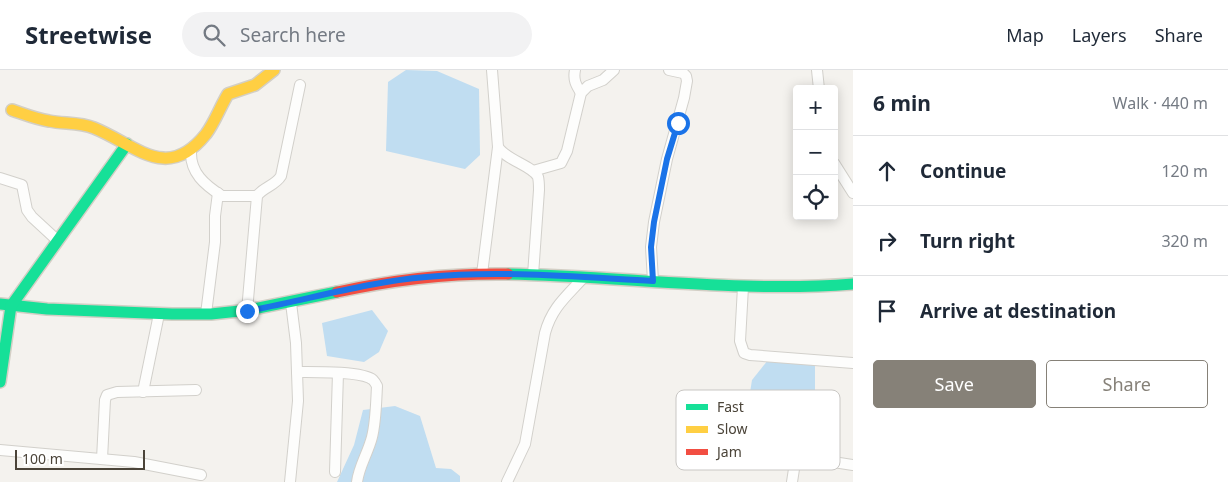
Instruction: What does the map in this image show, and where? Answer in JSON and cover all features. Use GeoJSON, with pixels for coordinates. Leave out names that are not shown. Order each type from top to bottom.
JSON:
{"type":"FeatureCollection","features":[{"type":"Feature","properties":{"kind":"main road"},"geometry":{"type":"LineString","coordinates":[[12,110],[54,122],[86,124],[154,158],[181,157],[191,151],[208,131],[228,94],[258,84],[274,70]]}},
{"type":"Feature","properties":{"kind":"main road"},"geometry":{"type":"LineString","coordinates":[[0,382],[6,305],[58,241],[126,144]]}},
{"type":"Feature","properties":{"kind":"main road"},"geometry":{"type":"LineString","coordinates":[[6,305],[159,314],[206,314],[247,311],[392,281],[436,276],[482,274],[584,277],[743,287],[805,287],[853,284]]}},
{"type":"Feature","properties":{"kind":"street"},"geometry":{"type":"LineString","coordinates":[[482,274],[498,147],[492,70]]}},
{"type":"Feature","properties":{"kind":"street"},"geometry":{"type":"LineString","coordinates":[[575,70],[575,83],[581,93]]}},
{"type":"Feature","properties":{"kind":"street"},"geometry":{"type":"LineString","coordinates":[[532,171],[557,166],[564,159],[572,134],[581,93],[588,86],[603,80],[614,70]]}},
{"type":"Feature","properties":{"kind":"street"},"geometry":{"type":"LineString","coordinates":[[653,281],[651,247],[654,222],[667,159],[687,81],[683,73],[669,70]]}},
{"type":"Feature","properties":{"kind":"street"},"geometry":{"type":"LineString","coordinates":[[816,70],[818,85]]}},
{"type":"Feature","properties":{"kind":"street"},"geometry":{"type":"LineString","coordinates":[[247,311],[257,196],[261,191],[278,181],[281,176],[300,85]]}},
{"type":"Feature","properties":{"kind":"street"},"geometry":{"type":"LineString","coordinates":[[498,147],[506,156],[532,171],[538,177],[539,190],[532,275]]}},
{"type":"Feature","properties":{"kind":"street"},"geometry":{"type":"LineString","coordinates":[[191,151],[194,170],[203,183],[222,196],[257,196]]}},
{"type":"Feature","properties":{"kind":"street"},"geometry":{"type":"LineString","coordinates":[[838,170],[853,193]]}},
{"type":"Feature","properties":{"kind":"street"},"geometry":{"type":"LineString","coordinates":[[0,178],[22,185],[27,210],[58,241]]}},
{"type":"Feature","properties":{"kind":"street"},"geometry":{"type":"LineString","coordinates":[[206,314],[215,242],[215,216],[218,193]]}},
{"type":"Feature","properties":{"kind":"street"},"geometry":{"type":"LineString","coordinates":[[507,482],[525,444],[549,319],[553,310],[584,277]]}},
{"type":"Feature","properties":{"kind":"street"},"geometry":{"type":"LineString","coordinates":[[743,287],[740,341],[744,353],[750,356],[853,363]]}},
{"type":"Feature","properties":{"kind":"street"},"geometry":{"type":"LineString","coordinates":[[290,482],[296,420],[297,372],[291,303]]}},
{"type":"Feature","properties":{"kind":"street"},"geometry":{"type":"LineString","coordinates":[[143,392],[159,314]]}},
{"type":"Feature","properties":{"kind":"street"},"geometry":{"type":"LineString","coordinates":[[297,372],[338,373],[368,377],[374,380],[377,386],[372,439],[361,464],[357,482]]}},
{"type":"Feature","properties":{"kind":"street"},"geometry":{"type":"LineString","coordinates":[[335,472],[338,373]]}},
{"type":"Feature","properties":{"kind":"street"},"geometry":{"type":"LineString","coordinates":[[102,459],[105,400],[107,395],[117,392],[196,390]]}},
{"type":"Feature","properties":{"kind":"street"},"geometry":{"type":"LineString","coordinates":[[0,450],[134,462],[201,475]]}},
{"type":"Feature","properties":{"kind":"street"},"geometry":{"type":"LineString","coordinates":[[840,463],[853,465]]}},
{"type":"Feature","properties":{"kind":"water"},"geometry":{"type":"Polygon","coordinates":[[[406,70],[437,71],[479,89],[480,155],[465,169],[386,151],[388,82],[406,70]]]}},
{"type":"Feature","properties":{"kind":"water"},"geometry":{"type":"Polygon","coordinates":[[[372,310],[388,331],[379,352],[364,362],[327,356],[322,323],[372,310]]]}},
{"type":"Feature","properties":{"kind":"water"},"geometry":{"type":"Polygon","coordinates":[[[768,360],[815,364],[815,390],[750,390],[752,380],[768,360]]]}},
{"type":"Feature","properties":{"kind":"water"},"geometry":{"type":"Polygon","coordinates":[[[395,406],[420,416],[436,468],[451,469],[460,476],[460,482],[337,482],[354,445],[363,410],[395,406]]]}},
{"type":"Feature","properties":{"kind":"traffic: fast"},"geometry":{"type":"LineString","coordinates":[[0,382],[11,306],[127,144]]}},
{"type":"Feature","properties":{"kind":"traffic: fast"},"geometry":{"type":"LineString","coordinates":[[508,274],[767,287],[853,284]]}},
{"type":"Feature","properties":{"kind":"traffic: fast"},"geometry":{"type":"LineString","coordinates":[[0,304],[47,309],[211,314],[249,310],[337,292]]}},
{"type":"Feature","properties":{"kind":"traffic: slow"},"geometry":{"type":"LineString","coordinates":[[12,110],[44,120],[89,126],[151,156],[164,158],[178,156],[192,149],[206,134],[228,94],[255,85],[274,70]]}},
{"type":"Feature","properties":{"kind":"traffic: jam"},"geometry":{"type":"LineString","coordinates":[[337,292],[422,278],[508,274]]}},
{"type":"Feature","properties":{"kind":"route"},"geometry":{"type":"LineString","coordinates":[[247,311],[386,282],[426,276],[456,274],[532,275],[653,281],[652,233],[667,159],[678,123]]}}]}
